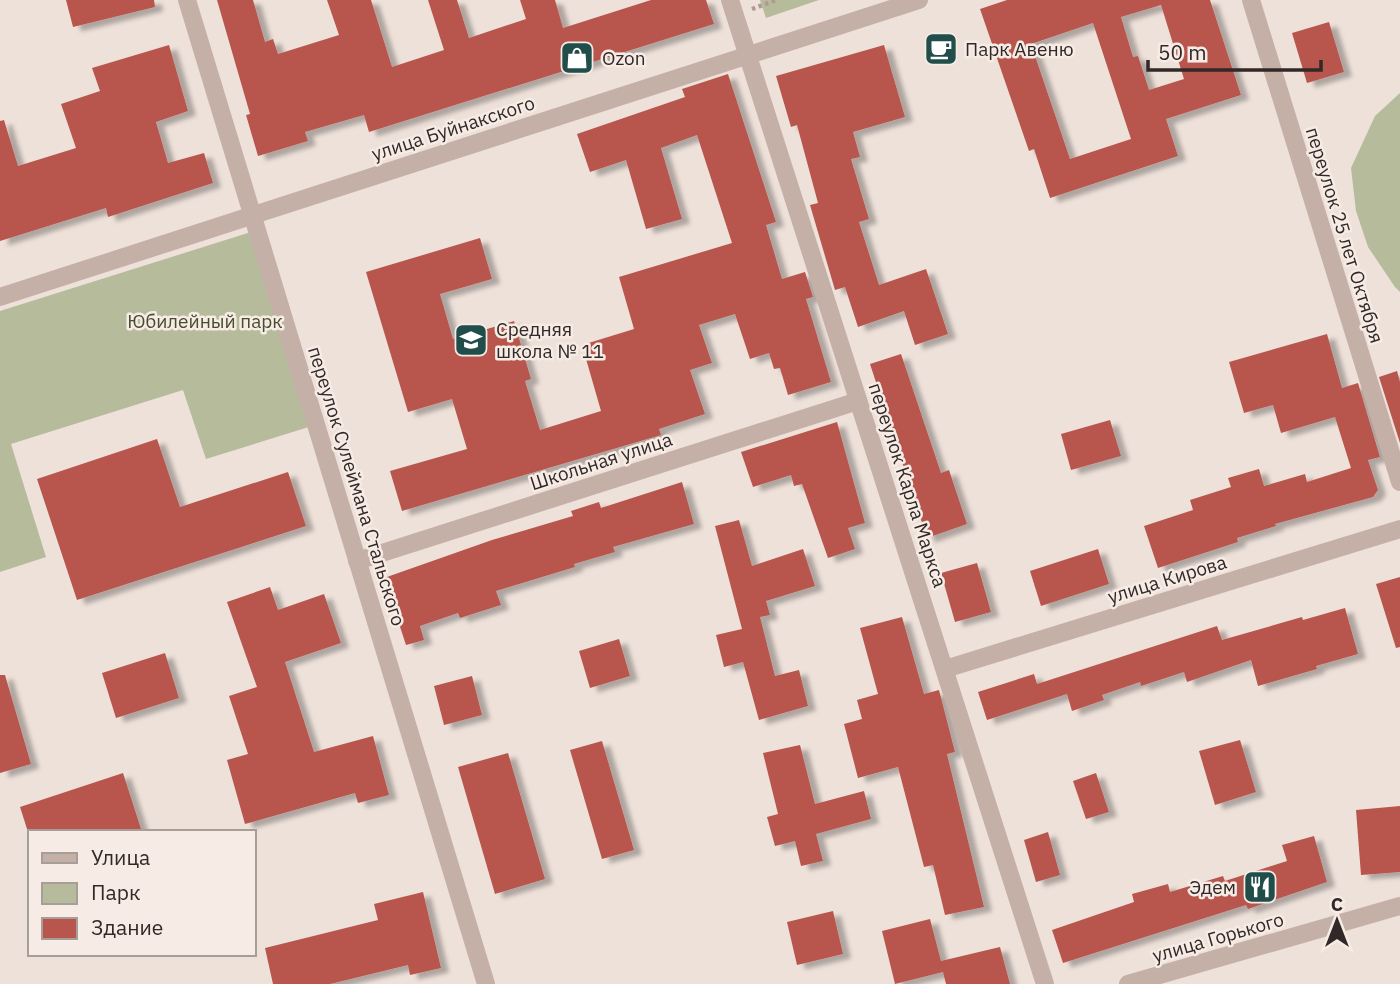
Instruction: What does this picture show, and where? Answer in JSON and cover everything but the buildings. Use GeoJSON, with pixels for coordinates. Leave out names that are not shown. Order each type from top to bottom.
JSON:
{"type":"FeatureCollection","features":[{"type":"Feature","properties":{"kind":"street","name":"переулок Сулеймана Стальского"},"geometry":{"type":"LineString","coordinates":[[187,0],[485,984]]}},
{"type":"Feature","properties":{"kind":"street","name":"переулок Карла Маркса"},"geometry":{"type":"LineString","coordinates":[[730,0],[1045,984]]}},
{"type":"Feature","properties":{"kind":"street","name":"улица Буйнакского"},"geometry":{"type":"LineString","coordinates":[[0,297],[919,0]]}},
{"type":"Feature","properties":{"kind":"street","name":"переулок 25 лет Октября"},"geometry":{"type":"LineString","coordinates":[[1251,0],[1400,482]]}},
{"type":"Feature","properties":{"kind":"street","name":"Школьная улица"},"geometry":{"type":"LineString","coordinates":[[357,561],[858,401]]}},
{"type":"Feature","properties":{"kind":"street","name":"улица Кирова"},"geometry":{"type":"LineString","coordinates":[[946,669],[1400,528]]}},
{"type":"Feature","properties":{"kind":"street","name":"улица Горького"},"geometry":{"type":"LineString","coordinates":[[1128,984],[1400,906]]}},
{"type":"Feature","properties":{"kind":"green space"},"geometry":{"type":"Polygon","coordinates":[[[760,0],[819,0],[766,18],[760,0]]]}},
{"type":"Feature","properties":{"kind":"green space"},"geometry":{"type":"Polygon","coordinates":[[[1400,93],[1400,292],[1368,247],[1356,211],[1351,168],[1375,116],[1400,93]]]}},
{"type":"Feature","properties":{"kind":"green space","name":"Юбилейный парк"},"geometry":{"type":"Polygon","coordinates":[[[251,232],[312,426],[206,459],[183,390],[11,444],[46,557],[0,572],[0,311],[251,232]]]}},
{"type":"Feature","properties":{"kind":"place","name":"Парк Авеню"},"geometry":{"type":"Point","coordinates":[941,49]}},
{"type":"Feature","properties":{"kind":"place","name":"Ozon"},"geometry":{"type":"Point","coordinates":[577,58]}},
{"type":"Feature","properties":{"kind":"place","name":"Средняя школа № 11"},"geometry":{"type":"Point","coordinates":[471,340]}},
{"type":"Feature","properties":{"kind":"place","name":"Эдем"},"geometry":{"type":"Point","coordinates":[1260,887]}}]}
